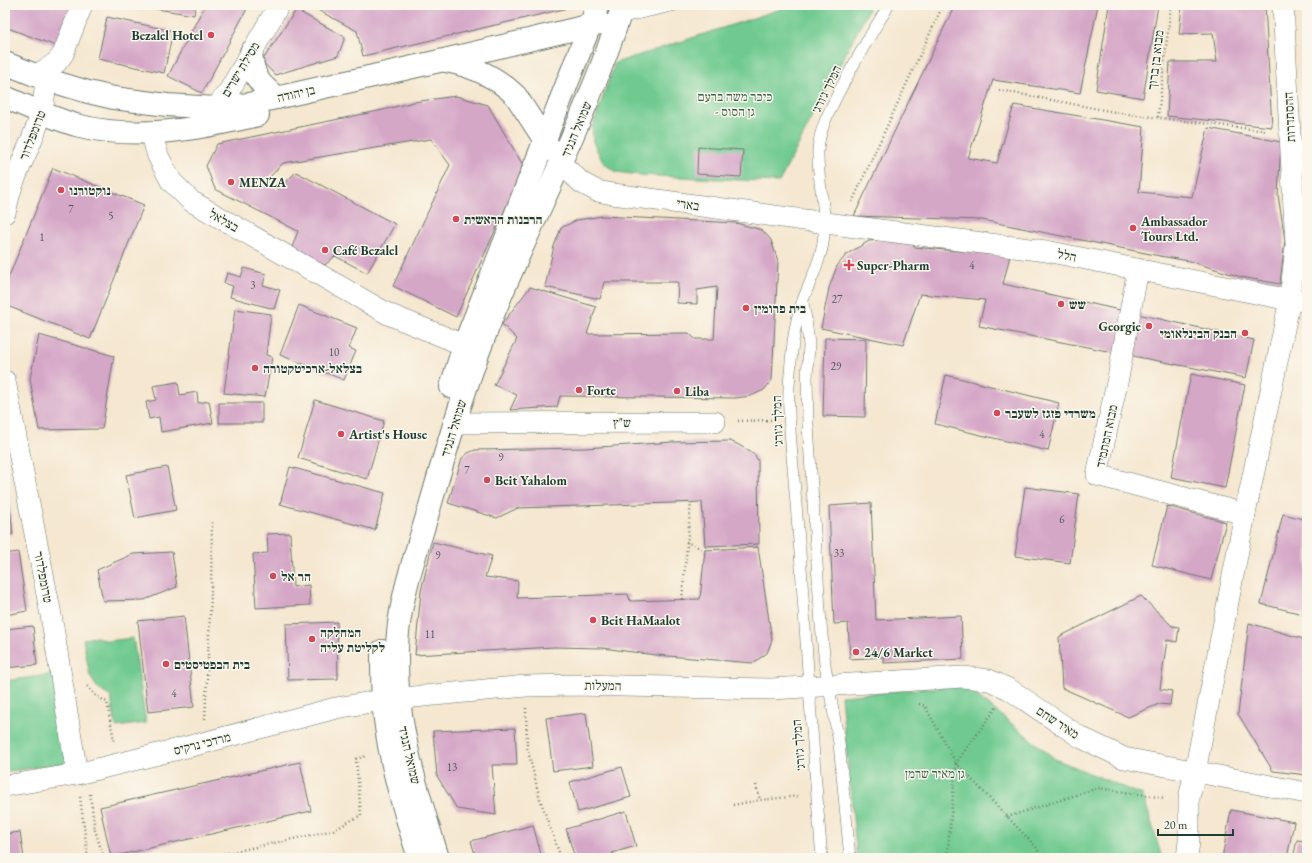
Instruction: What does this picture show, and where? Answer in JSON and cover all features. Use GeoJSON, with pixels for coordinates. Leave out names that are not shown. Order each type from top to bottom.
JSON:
{"type":"FeatureCollection","features":[{"type":"Feature","properties":{"kind":"street"},"geometry":{"type":"LineString","coordinates":[[5,62],[41,77],[64,54],[82,5]]}},
{"type":"Feature","properties":{"kind":"street","name":"מסילת ישרים"},"geometry":{"type":"LineString","coordinates":[[194,128],[216,108],[229,91],[279,5]]}},
{"type":"Feature","properties":{"kind":"street","name":"שמואל הנגיד"},"geometry":{"type":"LineString","coordinates":[[438,858],[391,699],[382,647],[388,601],[397,566],[464,345],[598,5]]}},
{"type":"Feature","properties":{"kind":"street","name":"ההסתדרות"},"geometry":{"type":"LineString","coordinates":[[1283,5],[1298,301]]}},
{"type":"Feature","properties":{"kind":"street","name":"בן יהודה"},"geometry":{"type":"LineString","coordinates":[[41,77],[88,92],[145,103],[167,106],[216,108],[242,105],[276,98],[590,26],[621,12]]}},
{"type":"Feature","properties":{"kind":"street","name":"שמואל הנגיד"},"geometry":{"type":"LineString","coordinates":[[420,858],[398,786],[390,749],[391,699],[400,619],[410,573],[454,423],[492,316],[579,124],[621,12]]}},
{"type":"Feature","properties":{"kind":"street"},"geometry":{"type":"LineString","coordinates":[[252,52],[252,67],[255,74],[261,84],[276,98]]}},
{"type":"Feature","properties":{"kind":"street"},"geometry":{"type":"LineString","coordinates":[[444,60],[478,70],[508,88],[516,96],[544,141],[561,164]]}},
{"type":"Feature","properties":{"kind":"street","name":"בן יהודה"},"geometry":{"type":"LineString","coordinates":[[151,132],[222,124],[289,108],[444,60]]}},
{"type":"Feature","properties":{"kind":"street","name":"טרומפלדור"},"geometry":{"type":"LineString","coordinates":[[5,213],[12,187],[42,113],[46,91],[41,77]]}},
{"type":"Feature","properties":{"kind":"street"},"geometry":{"type":"LineString","coordinates":[[5,97],[42,113],[77,125],[113,132],[151,132]]}},
{"type":"Feature","properties":{"kind":"street","name":"בצלאל"},"geometry":{"type":"LineString","coordinates":[[151,132],[158,156],[171,181],[191,201],[388,314],[464,345]]}},
{"type":"Feature","properties":{"kind":"street","name":"בארי"},"geometry":{"type":"LineString","coordinates":[[561,164],[582,183],[597,191],[825,222]]}},
{"type":"Feature","properties":{"kind":"street","name":"הלל"},"geometry":{"type":"LineString","coordinates":[[825,222],[1046,251],[1298,301]]}},
{"type":"Feature","properties":{"kind":"street","name":"מבוא המתמיד"},"geometry":{"type":"LineString","coordinates":[[1138,269],[1118,378],[1097,475],[1245,514]]}},
{"type":"Feature","properties":{"kind":"street"},"geometry":{"type":"LineString","coordinates":[[1187,858],[1189,841],[1189,802],[1245,514],[1298,301]]}},
{"type":"Feature","properties":{"kind":"street","name":"טרומפלדור"},"geometry":{"type":"LineString","coordinates":[[5,381],[51,615],[78,779]]}},
{"type":"Feature","properties":{"kind":"street","name":"ש\"ץ"},"geometry":{"type":"LineString","coordinates":[[454,423],[715,422]]}},
{"type":"Feature","properties":{"kind":"street","name":"מאיר שחם"},"geometry":{"type":"LineString","coordinates":[[818,687],[963,677],[989,680],[1009,689],[1080,737],[1124,758],[1307,793]]}},
{"type":"Feature","properties":{"kind":"street","name":"המעלות"},"geometry":{"type":"LineString","coordinates":[[391,699],[526,686],[574,685],[772,689],[818,687]]}},
{"type":"Feature","properties":{"kind":"street","name":"מרדכי נרקיס"},"geometry":{"type":"LineString","coordinates":[[5,786],[78,779],[118,764],[336,708],[391,699]]}},
{"type":"Feature","properties":{"kind":"lane","name":"בן יהודה"},"geometry":{"type":"LineString","coordinates":[[621,12],[676,5]]}},
{"type":"Feature","properties":{"kind":"lane","name":"המלך ג׳ורג׳"},"geometry":{"type":"LineString","coordinates":[[822,858],[816,794],[818,687],[789,420],[789,382],[797,320],[802,301],[819,262],[824,242],[825,222],[818,168],[818,148],[822,129],[857,58],[888,5]]}},
{"type":"Feature","properties":{"kind":"lane"},"geometry":{"type":"LineString","coordinates":[[802,301],[806,318],[809,345],[807,378],[808,425],[821,625],[818,687],[839,743],[850,858]]}},
{"type":"Feature","properties":{"kind":"path"},"geometry":{"type":"LineString","coordinates":[[849,207],[943,5]]}},
{"type":"Feature","properties":{"kind":"path","name":"מבוא בן ברוך"},"geometry":{"type":"LineString","coordinates":[[1158,118],[1171,5]]}},
{"type":"Feature","properties":{"kind":"path"},"geometry":{"type":"LineString","coordinates":[[998,90],[1158,118],[1290,134]]}},
{"type":"Feature","properties":{"kind":"path"},"geometry":{"type":"LineString","coordinates":[[715,422],[789,420]]}},
{"type":"Feature","properties":{"kind":"path"},"geometry":{"type":"LineString","coordinates":[[682,599],[686,542],[691,502]]}},
{"type":"Feature","properties":{"kind":"path"},"geometry":{"type":"LineString","coordinates":[[203,743],[211,594],[212,522]]}},
{"type":"Feature","properties":{"kind":"path"},"geometry":{"type":"LineString","coordinates":[[686,542],[704,550]]}},
{"type":"Feature","properties":{"kind":"path"},"geometry":{"type":"LineString","coordinates":[[87,686],[96,696],[107,702],[118,764]]}},
{"type":"Feature","properties":{"kind":"path"},"geometry":{"type":"LineString","coordinates":[[526,686],[527,747],[540,799],[561,858]]}},
{"type":"Feature","properties":{"kind":"path"},"geometry":{"type":"LineString","coordinates":[[947,858],[956,763],[1009,689]]}},
{"type":"Feature","properties":{"kind":"path"},"geometry":{"type":"LineString","coordinates":[[918,704],[925,706],[956,763],[1037,848],[1041,858]]}},
{"type":"Feature","properties":{"kind":"path"},"geometry":{"type":"LineString","coordinates":[[200,858],[334,830],[361,814],[356,759],[390,749]]}},
{"type":"Feature","properties":{"kind":"path"},"geometry":{"type":"LineString","coordinates":[[88,858],[78,779],[88,783],[92,800],[95,830],[104,858]]}},
{"type":"Feature","properties":{"kind":"path"},"geometry":{"type":"LineString","coordinates":[[756,785],[760,800]]}},
{"type":"Feature","properties":{"kind":"path"},"geometry":{"type":"LineString","coordinates":[[1007,817],[1098,788],[1189,802]]}},
{"type":"Feature","properties":{"kind":"path"},"geometry":{"type":"LineString","coordinates":[[733,805],[760,800],[816,794]]}},
{"type":"Feature","properties":{"kind":"green space","name":"כיכר משה ברעם - גן הסוס"},"geometry":{"type":"Polygon","coordinates":[[[793,5],[864,5],[869,9],[779,182],[639,175],[617,172],[604,164],[593,142],[592,128],[615,63],[793,5]]]}},
{"type":"Feature","properties":{"kind":"green space"},"geometry":{"type":"Polygon","coordinates":[[[97,637],[108,641],[133,638],[146,723],[116,727],[111,697],[98,689],[90,676],[83,639],[97,637]]]}},
{"type":"Feature","properties":{"kind":"green space"},"geometry":{"type":"Polygon","coordinates":[[[54,674],[67,763],[5,772],[5,681],[54,674]]]}},
{"type":"Feature","properties":{"kind":"green space","name":"גן מאיר שרמן"},"geometry":{"type":"Polygon","coordinates":[[[964,685],[1055,759],[1143,795],[1162,858],[857,858],[841,696],[964,685]]]}},
{"type":"Feature","properties":{"kind":"building"},"geometry":{"type":"Polygon","coordinates":[[[5,5],[73,5],[59,47],[5,27],[5,5]]]}},
{"type":"Feature","properties":{"kind":"building"},"geometry":{"type":"Polygon","coordinates":[[[132,5],[196,5],[194,15],[132,5]]]}},
{"type":"Feature","properties":{"kind":"building","name":"Bezalel Hotel"},"geometry":{"type":"Polygon","coordinates":[[[205,5],[249,5],[202,93],[168,76],[205,5]]]}},
{"type":"Feature","properties":{"kind":"building"},"geometry":{"type":"Polygon","coordinates":[[[316,5],[566,5],[564,9],[363,56],[357,31],[314,8],[316,5]]]}},
{"type":"Feature","properties":{"kind":"building"},"geometry":{"type":"Polygon","coordinates":[[[955,5],[1098,5],[1080,93],[993,80],[968,158],[997,163],[1014,105],[1144,127],[1139,192],[1192,197],[1208,128],[1281,142],[1278,195],[1285,240],[1280,284],[1241,277],[1189,261],[982,220],[854,216],[955,5]]]}},
{"type":"Feature","properties":{"kind":"building"},"geometry":{"type":"Polygon","coordinates":[[[1109,5],[1158,5],[1143,98],[1096,90],[1109,5]]]}},
{"type":"Feature","properties":{"kind":"building"},"geometry":{"type":"Polygon","coordinates":[[[1182,5],[1265,5],[1272,127],[1167,116],[1170,62],[1217,62],[1213,33],[1179,34],[1182,5]]]}},
{"type":"Feature","properties":{"kind":"building"},"geometry":{"type":"Polygon","coordinates":[[[296,10],[345,37],[338,56],[275,75],[262,61],[296,10]]]}},
{"type":"Feature","properties":{"kind":"building"},"geometry":{"type":"Polygon","coordinates":[[[107,17],[173,31],[164,73],[98,59],[107,17]]]}},
{"type":"Feature","properties":{"kind":"building"},"geometry":{"type":"Polygon","coordinates":[[[456,96],[488,105],[524,167],[456,317],[393,286],[450,165],[431,139],[283,163],[268,179],[278,190],[296,172],[395,224],[367,273],[335,256],[325,265],[291,250],[298,231],[215,189],[206,166],[217,144],[383,110],[413,102],[456,96]]]}},
{"type":"Feature","properties":{"kind":"building"},"geometry":{"type":"Polygon","coordinates":[[[698,147],[743,150],[741,177],[697,174],[698,147]]]}},
{"type":"Feature","properties":{"kind":"building"},"geometry":{"type":"Polygon","coordinates":[[[53,168],[144,205],[90,339],[5,305],[5,286],[53,168]]]}},
{"type":"Feature","properties":{"kind":"building"},"geometry":{"type":"Polygon","coordinates":[[[602,216],[736,223],[762,230],[771,240],[778,261],[772,380],[764,390],[751,396],[735,398],[560,396],[557,407],[510,410],[517,395],[494,385],[517,339],[502,324],[530,287],[596,307],[587,334],[689,333],[695,339],[714,339],[717,287],[697,290],[697,304],[677,303],[678,282],[604,282],[600,299],[545,287],[554,246],[561,228],[577,220],[602,216]]]}},
{"type":"Feature","properties":{"kind":"building"},"geometry":{"type":"Polygon","coordinates":[[[888,239],[914,241],[914,247],[1010,256],[1003,284],[1254,340],[1246,378],[979,326],[985,300],[920,294],[903,345],[821,328],[829,288],[837,266],[847,254],[869,241],[888,239]]]}},
{"type":"Feature","properties":{"kind":"building"},"geometry":{"type":"Polygon","coordinates":[[[244,268],[266,274],[263,285],[280,290],[274,309],[230,297],[233,286],[224,283],[227,273],[241,277],[244,268]]]}},
{"type":"Feature","properties":{"kind":"building"},"geometry":{"type":"Polygon","coordinates":[[[299,305],[357,328],[349,348],[356,351],[344,380],[280,355],[299,305]]]}},
{"type":"Feature","properties":{"kind":"building"},"geometry":{"type":"Polygon","coordinates":[[[235,309],[271,314],[266,355],[272,357],[265,397],[224,393],[235,309]]]}},
{"type":"Feature","properties":{"kind":"building"},"geometry":{"type":"Polygon","coordinates":[[[39,335],[114,356],[102,429],[39,430],[30,379],[39,335]]]}},
{"type":"Feature","properties":{"kind":"building"},"geometry":{"type":"Polygon","coordinates":[[[825,338],[866,339],[865,417],[823,416],[825,338]]]}},
{"type":"Feature","properties":{"kind":"building"},"geometry":{"type":"Polygon","coordinates":[[[1191,374],[1245,385],[1225,488],[1171,477],[1191,374]]]}},
{"type":"Feature","properties":{"kind":"building","name":"משרדי פזגז לשעבר"},"geometry":{"type":"Polygon","coordinates":[[[946,375],[1059,403],[1048,451],[935,424],[946,375]]]}},
{"type":"Feature","properties":{"kind":"building"},"geometry":{"type":"Polygon","coordinates":[[[178,382],[180,395],[197,392],[198,403],[209,401],[213,423],[161,432],[159,417],[149,419],[146,402],[156,400],[153,386],[178,382]]]}},
{"type":"Feature","properties":{"kind":"building"},"geometry":{"type":"Polygon","coordinates":[[[315,400],[384,421],[367,479],[298,458],[315,400]]]}},
{"type":"Feature","properties":{"kind":"building"},"geometry":{"type":"Polygon","coordinates":[[[219,403],[262,403],[262,423],[219,423],[219,403]]]}},
{"type":"Feature","properties":{"kind":"building"},"geometry":{"type":"Polygon","coordinates":[[[730,441],[755,455],[758,461],[759,544],[705,546],[702,502],[518,508],[497,518],[448,503],[462,458],[475,450],[585,448],[673,442],[730,441]]]}},
{"type":"Feature","properties":{"kind":"building"},"geometry":{"type":"Polygon","coordinates":[[[167,467],[176,510],[135,518],[126,475],[167,467]]]}},
{"type":"Feature","properties":{"kind":"building"},"geometry":{"type":"Polygon","coordinates":[[[290,467],[385,493],[375,530],[280,504],[290,467]]]}},
{"type":"Feature","properties":{"kind":"building"},"geometry":{"type":"Polygon","coordinates":[[[5,474],[13,534],[5,535],[5,474]]]}},
{"type":"Feature","properties":{"kind":"building"},"geometry":{"type":"Polygon","coordinates":[[[1025,487],[1079,494],[1070,563],[1015,556],[1025,487]]]}},
{"type":"Feature","properties":{"kind":"building"},"geometry":{"type":"Polygon","coordinates":[[[871,503],[876,620],[961,616],[963,659],[884,663],[884,657],[850,659],[848,623],[834,624],[829,506],[871,503]]]}},
{"type":"Feature","properties":{"kind":"building"},"geometry":{"type":"Polygon","coordinates":[[[1167,506],[1226,522],[1211,580],[1152,565],[1167,506]]]}},
{"type":"Feature","properties":{"kind":"building"},"geometry":{"type":"Polygon","coordinates":[[[1283,514],[1307,520],[1307,615],[1261,604],[1283,514]]]}},
{"type":"Feature","properties":{"kind":"building","name":"הר אל"},"geometry":{"type":"Polygon","coordinates":[[[290,533],[293,587],[309,585],[310,605],[256,608],[253,554],[268,553],[267,534],[290,533]]]}},
{"type":"Feature","properties":{"kind":"building","name":"Beit HaMaalot"},"geometry":{"type":"Polygon","coordinates":[[[433,542],[492,556],[485,577],[518,581],[517,598],[628,594],[630,601],[700,599],[705,550],[758,547],[772,640],[767,653],[753,663],[656,655],[602,648],[554,647],[415,655],[421,591],[433,542]]]}},
{"type":"Feature","properties":{"kind":"building"},"geometry":{"type":"Polygon","coordinates":[[[18,552],[27,611],[5,615],[5,554],[18,552]]]}},
{"type":"Feature","properties":{"kind":"building"},"geometry":{"type":"Polygon","coordinates":[[[172,552],[177,587],[144,600],[103,601],[97,570],[133,554],[172,552]]]}},
{"type":"Feature","properties":{"kind":"building"},"geometry":{"type":"Polygon","coordinates":[[[1141,596],[1172,626],[1179,627],[1177,642],[1167,640],[1160,689],[1172,691],[1170,705],[1159,704],[1128,717],[1062,688],[1059,637],[1141,596]]]}},
{"type":"Feature","properties":{"kind":"building","name":"בית הבפטיסטים"},"geometry":{"type":"Polygon","coordinates":[[[184,616],[194,707],[148,712],[138,621],[184,616]]]}},
{"type":"Feature","properties":{"kind":"building","name":"המחלקה לקליטת עליה"},"geometry":{"type":"Polygon","coordinates":[[[337,622],[338,679],[288,680],[286,624],[337,622]]]}},
{"type":"Feature","properties":{"kind":"building"},"geometry":{"type":"Polygon","coordinates":[[[1249,623],[1307,640],[1307,775],[1273,771],[1238,714],[1249,623]]]}},
{"type":"Feature","properties":{"kind":"building"},"geometry":{"type":"Polygon","coordinates":[[[33,626],[37,665],[5,668],[5,629],[33,626]]]}},
{"type":"Feature","properties":{"kind":"building"},"geometry":{"type":"Polygon","coordinates":[[[586,713],[593,766],[553,771],[546,718],[586,713]]]}},
{"type":"Feature","properties":{"kind":"building"},"geometry":{"type":"Polygon","coordinates":[[[515,728],[517,765],[492,765],[496,815],[457,809],[437,776],[433,731],[515,728]]]}},
{"type":"Feature","properties":{"kind":"building"},"geometry":{"type":"Polygon","coordinates":[[[300,762],[311,811],[111,857],[100,807],[300,762]]]}},
{"type":"Feature","properties":{"kind":"building"},"geometry":{"type":"Polygon","coordinates":[[[622,767],[631,797],[578,812],[570,782],[622,767]]]}},
{"type":"Feature","properties":{"kind":"building"},"geometry":{"type":"Polygon","coordinates":[[[1231,810],[1294,822],[1287,858],[1222,858],[1231,810]]]}},
{"type":"Feature","properties":{"kind":"building"},"geometry":{"type":"Polygon","coordinates":[[[626,811],[636,846],[612,853],[614,858],[575,858],[566,829],[626,811]]]}},
{"type":"Feature","properties":{"kind":"building"},"geometry":{"type":"Polygon","coordinates":[[[533,825],[542,858],[476,858],[471,841],[533,825]]]}},
{"type":"Feature","properties":{"kind":"building"},"geometry":{"type":"Polygon","coordinates":[[[20,832],[24,858],[5,858],[5,834],[20,832]]]}},
{"type":"Feature","properties":{"kind":"building"},"geometry":{"type":"Polygon","coordinates":[[[1297,840],[1307,841],[1307,858],[1293,858],[1297,840]]]}},
{"type":"Feature","properties":{"kind":"place","name":"Bezalel Hotel"},"geometry":{"type":"Point","coordinates":[211,35]}},
{"type":"Feature","properties":{"kind":"place","name":"MENZA"},"geometry":{"type":"Point","coordinates":[231,182]}},
{"type":"Feature","properties":{"kind":"place","name":"נוקטורנו"},"geometry":{"type":"Point","coordinates":[61,190]}},
{"type":"Feature","properties":{"kind":"place","name":"הרבנות הראשית"},"geometry":{"type":"Point","coordinates":[456,219]}},
{"type":"Feature","properties":{"kind":"place","name":"Ambassador Tours Ltd."},"geometry":{"type":"Point","coordinates":[1133,228]}},
{"type":"Feature","properties":{"kind":"place","name":"Café Bezalel"},"geometry":{"type":"Point","coordinates":[325,250]}},
{"type":"Feature","properties":{"kind":"place","name":"Super-Pharm"},"geometry":{"type":"Point","coordinates":[849,265]}},
{"type":"Feature","properties":{"kind":"place","name":"שש"},"geometry":{"type":"Point","coordinates":[1061,304]}},
{"type":"Feature","properties":{"kind":"place","name":"בית פרומין"},"geometry":{"type":"Point","coordinates":[746,308]}},
{"type":"Feature","properties":{"kind":"place","name":"Georgie"},"geometry":{"type":"Point","coordinates":[1149,326]}},
{"type":"Feature","properties":{"kind":"place","name":"הבנק הבינלאומי"},"geometry":{"type":"Point","coordinates":[1245,333]}},
{"type":"Feature","properties":{"kind":"place","name":"בצלאל-ארכיטקטורה"},"geometry":{"type":"Point","coordinates":[255,368]}},
{"type":"Feature","properties":{"kind":"place","name":"Forte"},"geometry":{"type":"Point","coordinates":[579,390]}},
{"type":"Feature","properties":{"kind":"place","name":"Liba"},"geometry":{"type":"Point","coordinates":[677,391]}},
{"type":"Feature","properties":{"kind":"place","name":"משרדי פזגז לשעבר"},"geometry":{"type":"Point","coordinates":[997,413]}},
{"type":"Feature","properties":{"kind":"place","name":"Artist's House"},"geometry":{"type":"Point","coordinates":[341,434]}},
{"type":"Feature","properties":{"kind":"place","name":"Beit Yahalom"},"geometry":{"type":"Point","coordinates":[487,480]}},
{"type":"Feature","properties":{"kind":"place","name":"הר אל"},"geometry":{"type":"Point","coordinates":[273,576]}},
{"type":"Feature","properties":{"kind":"place","name":"Beit HaMaalot"},"geometry":{"type":"Point","coordinates":[593,620]}},
{"type":"Feature","properties":{"kind":"place","name":"המחלקה לקליטת עליה"},"geometry":{"type":"Point","coordinates":[312,639]}},
{"type":"Feature","properties":{"kind":"place","name":"24/6 Market"},"geometry":{"type":"Point","coordinates":[856,652]}},
{"type":"Feature","properties":{"kind":"place","name":"בית הבפטיסטים"},"geometry":{"type":"Point","coordinates":[166,664]}}]}
